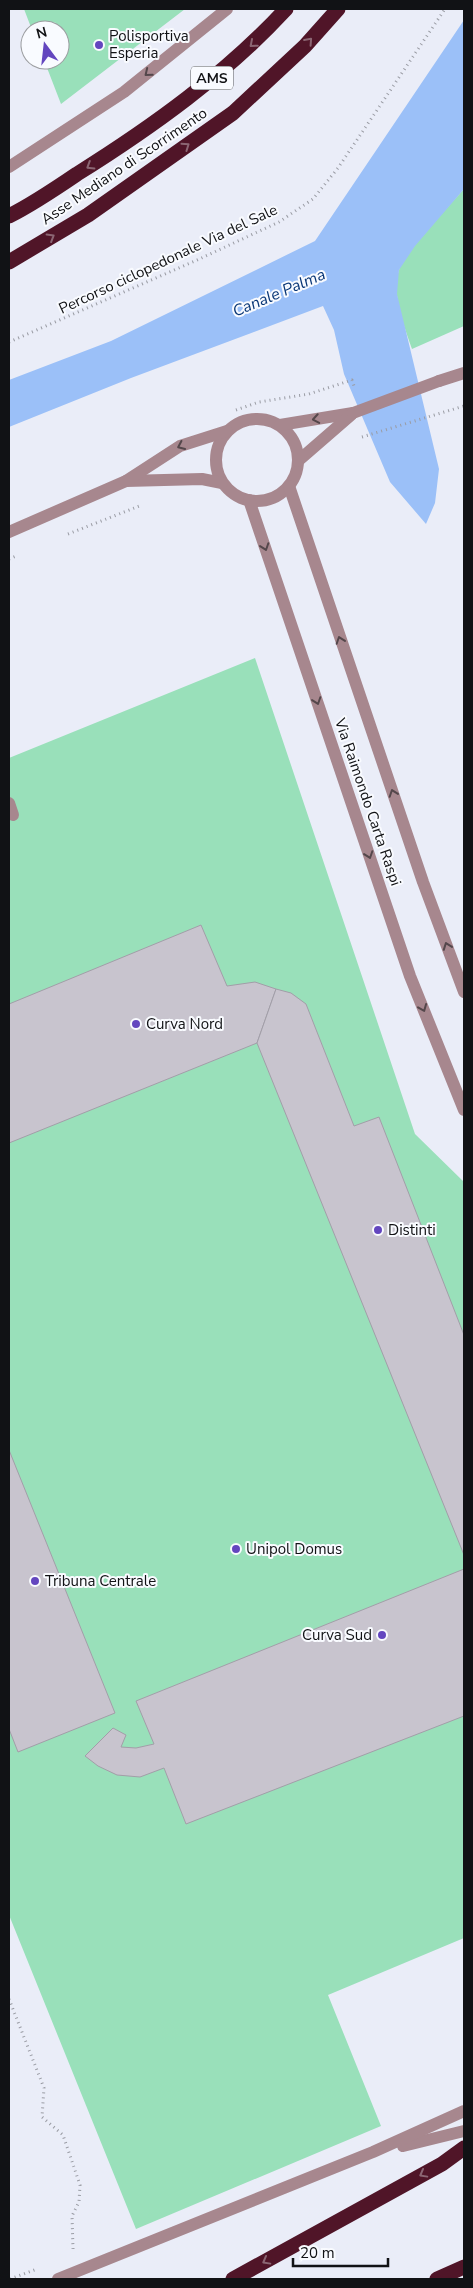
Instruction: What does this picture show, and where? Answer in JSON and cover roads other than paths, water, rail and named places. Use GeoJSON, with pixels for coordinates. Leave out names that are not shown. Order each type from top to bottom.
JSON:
{"type":"FeatureCollection","features":[{"type":"Feature","properties":{"kind":"highway","name":"Asse Mediano di Scorrimento"},"geometry":{"type":"LineString","coordinates":[[9,216],[130,139],[198,91],[259,39],[286,9]]}},
{"type":"Feature","properties":{"kind":"highway","name":"Asse Mediano di Scorrimento"},"geometry":{"type":"LineString","coordinates":[[9,262],[88,215],[233,113],[305,46],[338,9]]}},
{"type":"Feature","properties":{"kind":"highway"},"geometry":{"type":"LineString","coordinates":[[233,2279],[442,2164],[464,2148]]}},
{"type":"Feature","properties":{"kind":"highway"},"geometry":{"type":"LineString","coordinates":[[437,2279],[464,2267]]}},
{"type":"Feature","properties":{"kind":"street"},"geometry":{"type":"LineString","coordinates":[[9,167],[124,92],[227,9]]}},
{"type":"Feature","properties":{"kind":"street"},"geometry":{"type":"LineString","coordinates":[[280,426],[352,413],[464,373]]}},
{"type":"Feature","properties":{"kind":"street"},"geometry":{"type":"LineString","coordinates":[[298,461],[352,413]]}},
{"type":"Feature","properties":{"kind":"street"},"geometry":{"type":"LineString","coordinates":[[9,532],[126,481],[180,446],[227,431],[239,423],[252,419],[267,420],[280,426],[290,435],[296,448],[298,461],[295,474],[288,486],[271,498],[249,500],[239,497],[222,482],[217,470],[216,456],[219,443],[227,431]]}},
{"type":"Feature","properties":{"kind":"street"},"geometry":{"type":"LineString","coordinates":[[126,481],[202,479],[222,482]]}},
{"type":"Feature","properties":{"kind":"street","name":"Via Raimondo Carta Raspi"},"geometry":{"type":"LineString","coordinates":[[288,486],[420,873],[464,992]]}},
{"type":"Feature","properties":{"kind":"street","name":"Via Raimondo Carta Raspi"},"geometry":{"type":"LineString","coordinates":[[249,500],[410,976],[464,1110]]}},
{"type":"Feature","properties":{"kind":"street"},"geometry":{"type":"LineString","coordinates":[[58,2279],[373,2152],[464,2111]]}},
{"type":"Feature","properties":{"kind":"street"},"geometry":{"type":"LineString","coordinates":[[373,2152],[464,2131]]}},
{"type":"Feature","properties":{"kind":"water","name":"Canale Palma"},"geometry":{"type":"Polygon","coordinates":[[[464,20],[464,189],[415,246],[399,270],[397,294],[439,469],[435,503],[426,524],[390,482],[344,374],[334,330],[323,306],[131,378],[9,427],[9,380],[111,341],[315,241],[464,20]]]}},
{"type":"Feature","properties":{"kind":"place","name":"Polisportiva Esperia"},"geometry":{"type":"Point","coordinates":[99,45]}},
{"type":"Feature","properties":{"kind":"place","name":"Curva Nord"},"geometry":{"type":"Point","coordinates":[136,1024]}},
{"type":"Feature","properties":{"kind":"place","name":"Distinti"},"geometry":{"type":"Point","coordinates":[378,1230]}},
{"type":"Feature","properties":{"kind":"place","name":"Unipol Domus"},"geometry":{"type":"Point","coordinates":[236,1549]}},
{"type":"Feature","properties":{"kind":"place","name":"Tribuna Centrale"},"geometry":{"type":"Point","coordinates":[35,1581]}},
{"type":"Feature","properties":{"kind":"place","name":"Curva Sud"},"geometry":{"type":"Point","coordinates":[382,1635]}}]}
